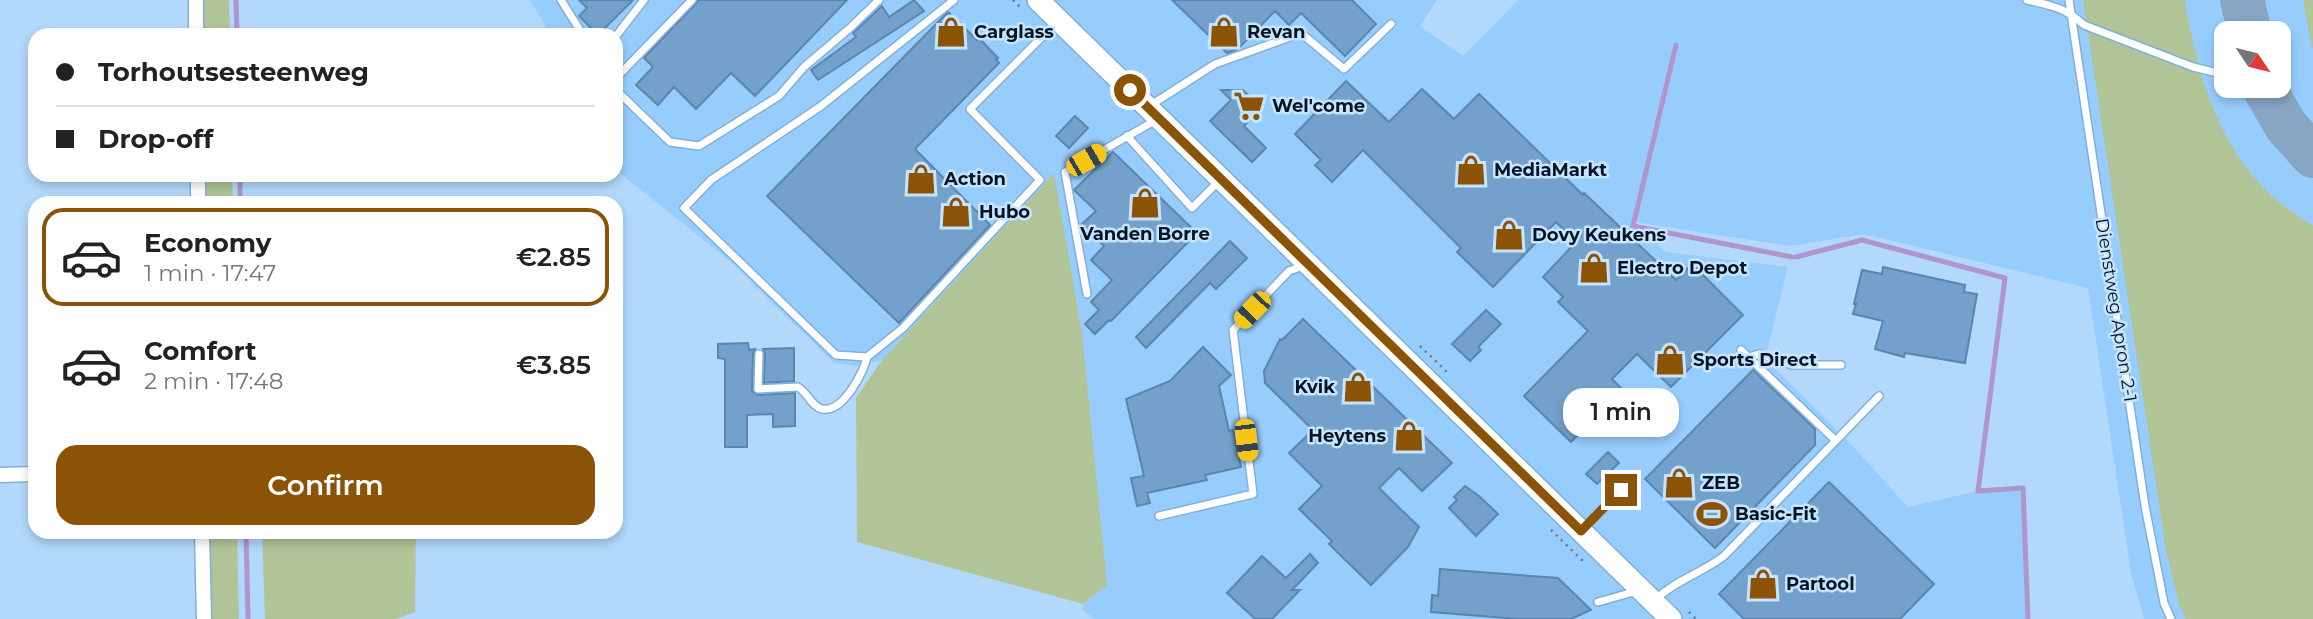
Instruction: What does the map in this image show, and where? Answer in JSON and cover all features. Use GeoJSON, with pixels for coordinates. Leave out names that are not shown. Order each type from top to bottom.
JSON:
{"type":"FeatureCollection","features":[{"type":"Feature","properties":{"kind":"main road"},"geometry":{"type":"LineString","coordinates":[[1038,0],[1671,619]]}},
{"type":"Feature","properties":{"kind":"street"},"geometry":{"type":"LineString","coordinates":[[196,0],[197,28]]}},
{"type":"Feature","properties":{"kind":"street"},"geometry":{"type":"LineString","coordinates":[[0,475],[28,474]]}},
{"type":"Feature","properties":{"kind":"street"},"geometry":{"type":"LineString","coordinates":[[202,539],[204,619]]}},
{"type":"Feature","properties":{"kind":"lane"},"geometry":{"type":"LineString","coordinates":[[561,0],[579,28]]}},
{"type":"Feature","properties":{"kind":"lane"},"geometry":{"type":"LineString","coordinates":[[622,28],[644,0]]}},
{"type":"Feature","properties":{"kind":"lane"},"geometry":{"type":"LineString","coordinates":[[623,71],[692,0]]}},
{"type":"Feature","properties":{"kind":"lane"},"geometry":{"type":"LineString","coordinates":[[623,97],[670,142],[699,146],[779,96],[804,67],[879,0]]}},
{"type":"Feature","properties":{"kind":"lane"},"geometry":{"type":"LineString","coordinates":[[867,357],[836,355],[684,208],[711,180],[821,106],[954,0]]}},
{"type":"Feature","properties":{"kind":"lane"},"geometry":{"type":"LineString","coordinates":[[2027,0],[2058,6],[2084,25],[2193,67],[2214,72]]}},
{"type":"Feature","properties":{"kind":"lane","name":"Dienstweg Apron 2-1"},"geometry":{"type":"LineString","coordinates":[[2070,0],[2145,506],[2164,603],[2171,619]]}},
{"type":"Feature","properties":{"kind":"lane"},"geometry":{"type":"LineString","coordinates":[[759,354],[758,389],[798,387],[815,405],[830,409],[848,394],[864,370],[867,357],[904,328],[1040,180],[970,109],[1058,20]]}},
{"type":"Feature","properties":{"kind":"lane"},"geometry":{"type":"LineString","coordinates":[[1087,294],[1065,172],[1127,136],[1215,65],[1301,33],[1343,69],[1391,24]]}},
{"type":"Feature","properties":{"kind":"lane"},"geometry":{"type":"LineString","coordinates":[[1127,136],[1192,208],[1221,179]]}},
{"type":"Feature","properties":{"kind":"lane"},"geometry":{"type":"LineString","coordinates":[[1159,516],[1253,495],[1233,330],[1289,271],[1307,264]]}},
{"type":"Feature","properties":{"kind":"lane"},"geometry":{"type":"LineString","coordinates":[[1741,350],[1835,440]]}},
{"type":"Feature","properties":{"kind":"lane"},"geometry":{"type":"LineString","coordinates":[[1749,357],[1760,354],[1792,365],[1841,365]]}},
{"type":"Feature","properties":{"kind":"lane"},"geometry":{"type":"LineString","coordinates":[[1598,602],[1647,596],[1708,569],[1724,556],[1879,396]]}},
{"type":"Feature","properties":{"kind":"lane"},"geometry":{"type":"LineString","coordinates":[[1581,531],[1621,490]]}},
{"type":"Feature","properties":{"kind":"path"},"geometry":{"type":"LineString","coordinates":[[1546,522],[1555,535],[1586,563]]}},
{"type":"Feature","properties":{"kind":"shaded area"},"geometry":{"type":"Polygon","coordinates":[[[530,0],[1437,0],[1420,26],[1463,56],[1518,0],[2313,0],[2313,619],[2144,619],[2131,573],[2088,288],[1864,234],[1790,246],[1635,222],[1665,252],[1788,267],[1765,359],[1847,440],[1908,507],[1978,491],[2023,488],[2028,619],[1095,619],[1082,610],[1083,604],[1107,585],[1054,174],[882,360],[859,366],[834,363],[730,261],[623,176],[623,28],[547,28],[530,0]]]}},
{"type":"Feature","properties":{"kind":"green space"},"geometry":{"type":"Polygon","coordinates":[[[201,0],[229,0],[230,28],[202,28],[201,0]]]}},
{"type":"Feature","properties":{"kind":"green space"},"geometry":{"type":"Polygon","coordinates":[[[2083,0],[2185,0],[2203,81],[2224,132],[2254,178],[2274,198],[2313,226],[2313,619],[2186,619],[2179,604],[2166,551],[2083,0]]]}},
{"type":"Feature","properties":{"kind":"green space"},"geometry":{"type":"Polygon","coordinates":[[[2303,0],[2313,0],[2313,49],[2312,47],[2303,0]]]}},
{"type":"Feature","properties":{"kind":"green space"},"geometry":{"type":"Polygon","coordinates":[[[1054,173],[1082,332],[1107,585],[1083,604],[857,542],[856,398],[882,360],[1054,173]]]}},
{"type":"Feature","properties":{"kind":"green space"},"geometry":{"type":"Polygon","coordinates":[[[204,182],[232,182],[233,196],[204,196],[204,182]]]}},
{"type":"Feature","properties":{"kind":"green space"},"geometry":{"type":"Polygon","coordinates":[[[210,539],[237,539],[239,619],[210,619],[210,539]]]}},
{"type":"Feature","properties":{"kind":"green space"},"geometry":{"type":"Polygon","coordinates":[[[262,539],[416,539],[415,612],[396,619],[265,619],[262,539]]]}},
{"type":"Feature","properties":{"kind":"building"},"geometry":{"type":"Polygon","coordinates":[[[579,0],[633,0],[605,28],[591,28],[579,16],[587,8],[579,0]]]}},
{"type":"Feature","properties":{"kind":"building"},"geometry":{"type":"Polygon","coordinates":[[[699,0],[847,0],[755,96],[731,73],[696,109],[674,87],[658,105],[636,85],[653,67],[644,58],[699,0]]]}},
{"type":"Feature","properties":{"kind":"building"},"geometry":{"type":"Polygon","coordinates":[[[914,0],[924,11],[818,80],[811,70],[856,37],[853,33],[882,6],[889,17],[914,0]]]}},
{"type":"Feature","properties":{"kind":"building"},"geometry":{"type":"Polygon","coordinates":[[[1172,0],[1352,0],[1376,24],[1345,56],[1301,13],[1289,25],[1275,11],[1238,49],[1227,53],[1172,0]]]}},
{"type":"Feature","properties":{"kind":"building"},"geometry":{"type":"Polygon","coordinates":[[[948,12],[977,40],[979,38],[998,58],[996,59],[999,63],[915,149],[990,225],[899,323],[767,196],[948,12]]]}},
{"type":"Feature","properties":{"kind":"building"},"geometry":{"type":"Polygon","coordinates":[[[1346,81],[1389,122],[1422,89],[1454,119],[1479,94],[1676,280],[1692,264],[1743,315],[1671,387],[1637,354],[1612,379],[1622,389],[1571,442],[1524,396],[1588,331],[1558,302],[1563,297],[1543,277],[1576,242],[1556,222],[1493,287],[1457,252],[1461,248],[1363,150],[1332,182],[1315,165],[1321,160],[1295,134],[1346,81]]]}},
{"type":"Feature","properties":{"kind":"building"},"geometry":{"type":"Polygon","coordinates":[[[1221,90],[1243,90],[1261,108],[1244,126],[1266,148],[1252,162],[1210,121],[1231,100],[1221,90]]]}},
{"type":"Feature","properties":{"kind":"building"},"geometry":{"type":"Polygon","coordinates":[[[1075,116],[1088,128],[1069,148],[1056,136],[1075,116]]]}},
{"type":"Feature","properties":{"kind":"building"},"geometry":{"type":"Polygon","coordinates":[[[1113,152],[1197,233],[1095,334],[1085,324],[1099,310],[1091,302],[1112,280],[1091,260],[1104,246],[1082,224],[1096,211],[1074,190],[1113,152]]]}},
{"type":"Feature","properties":{"kind":"building"},"geometry":{"type":"Polygon","coordinates":[[[1230,241],[1247,258],[1216,289],[1210,283],[1146,348],[1136,337],[1230,241]]]}},
{"type":"Feature","properties":{"kind":"building"},"geometry":{"type":"Polygon","coordinates":[[[1883,267],[1965,285],[1964,292],[1977,294],[1965,363],[1905,353],[1904,357],[1875,349],[1883,321],[1853,314],[1862,270],[1882,274],[1883,267]]]}},
{"type":"Feature","properties":{"kind":"building"},"geometry":{"type":"Polygon","coordinates":[[[1486,310],[1501,324],[1478,347],[1481,350],[1470,361],[1452,344],[1486,310]]]}},
{"type":"Feature","properties":{"kind":"building"},"geometry":{"type":"Polygon","coordinates":[[[1303,319],[1452,463],[1422,491],[1399,468],[1379,488],[1419,527],[1408,547],[1371,585],[1329,544],[1332,541],[1299,509],[1322,486],[1289,453],[1313,430],[1265,383],[1264,371],[1280,339],[1303,319]]]}},
{"type":"Feature","properties":{"kind":"building"},"geometry":{"type":"Polygon","coordinates":[[[748,343],[749,350],[755,349],[752,391],[758,395],[795,393],[795,426],[773,427],[773,414],[747,415],[747,447],[725,447],[725,359],[718,358],[718,344],[748,343]]]}},
{"type":"Feature","properties":{"kind":"building"},"geometry":{"type":"Polygon","coordinates":[[[1203,347],[1231,375],[1219,386],[1229,431],[1233,430],[1241,467],[1205,475],[1207,480],[1147,493],[1150,503],[1137,506],[1131,478],[1144,476],[1126,399],[1170,381],[1203,347]]]}},
{"type":"Feature","properties":{"kind":"building"},"geometry":{"type":"Polygon","coordinates":[[[794,348],[794,381],[764,383],[763,349],[794,348]]]}},
{"type":"Feature","properties":{"kind":"building"},"geometry":{"type":"Polygon","coordinates":[[[1753,370],[1815,429],[1815,445],[1715,548],[1645,479],[1753,370]]]}},
{"type":"Feature","properties":{"kind":"building"},"geometry":{"type":"Polygon","coordinates":[[[1608,452],[1619,463],[1597,484],[1586,474],[1608,452]]]}},
{"type":"Feature","properties":{"kind":"building"},"geometry":{"type":"Polygon","coordinates":[[[1829,482],[1934,584],[1900,619],[1744,619],[1719,594],[1829,482]]]}},
{"type":"Feature","properties":{"kind":"building"},"geometry":{"type":"Polygon","coordinates":[[[1465,486],[1498,514],[1476,536],[1449,508],[1457,500],[1454,497],[1465,486]]]}},
{"type":"Feature","properties":{"kind":"building"},"geometry":{"type":"Polygon","coordinates":[[[1310,554],[1318,563],[1292,590],[1300,590],[1272,619],[1255,619],[1227,593],[1262,556],[1286,578],[1310,554]]]}},
{"type":"Feature","properties":{"kind":"building"},"geometry":{"type":"Polygon","coordinates":[[[1440,569],[1558,578],[1591,610],[1571,619],[1518,619],[1431,612],[1432,595],[1438,596],[1440,569]]]}},
{"type":"Feature","properties":{"kind":"waterway"},"geometry":{"type":"LineString","coordinates":[[236,0],[237,28]]}},
{"type":"Feature","properties":{"kind":"waterway"},"geometry":{"type":"LineString","coordinates":[[1676,45],[1633,226],[1792,257]]}},
{"type":"Feature","properties":{"kind":"waterway"},"geometry":{"type":"LineString","coordinates":[[240,182],[240,196]]}},
{"type":"Feature","properties":{"kind":"waterway"},"geometry":{"type":"LineString","coordinates":[[1796,257],[1862,240],[2005,278],[1978,491],[2023,488],[2028,619]]}},
{"type":"Feature","properties":{"kind":"waterway"},"geometry":{"type":"LineString","coordinates":[[246,539],[248,619]]}},
{"type":"Feature","properties":{"kind":"taxiway"},"geometry":{"type":"LineString","coordinates":[[2242,0],[2247,21]]}},
{"type":"Feature","properties":{"kind":"taxiway"},"geometry":{"type":"LineString","coordinates":[[2270,98],[2286,126],[2313,156]]}},
{"type":"Feature","properties":{"kind":"place","name":"Carglass"},"geometry":{"type":"Point","coordinates":[951,32]}},
{"type":"Feature","properties":{"kind":"place","name":"Revan"},"geometry":{"type":"Point","coordinates":[1224,32]}},
{"type":"Feature","properties":{"kind":"place","name":"Wel'come"},"geometry":{"type":"Point","coordinates":[1249,106]}},
{"type":"Feature","properties":{"kind":"place","name":"MediaMarkt"},"geometry":{"type":"Point","coordinates":[1471,170]}},
{"type":"Feature","properties":{"kind":"place","name":"Action"},"geometry":{"type":"Point","coordinates":[921,179]}},
{"type":"Feature","properties":{"kind":"place","name":"Vanden Borre"},"geometry":{"type":"Point","coordinates":[1145,203]}},
{"type":"Feature","properties":{"kind":"place","name":"Hubo"},"geometry":{"type":"Point","coordinates":[956,212]}},
{"type":"Feature","properties":{"kind":"place","name":"Dovy Keukens"},"geometry":{"type":"Point","coordinates":[1509,235]}},
{"type":"Feature","properties":{"kind":"place","name":"Electro Depot"},"geometry":{"type":"Point","coordinates":[1594,268]}},
{"type":"Feature","properties":{"kind":"place","name":"Sports Direct"},"geometry":{"type":"Point","coordinates":[1670,360]}},
{"type":"Feature","properties":{"kind":"place","name":"Kvik"},"geometry":{"type":"Point","coordinates":[1358,387]}},
{"type":"Feature","properties":{"kind":"place","name":"Heytens"},"geometry":{"type":"Point","coordinates":[1409,436]}},
{"type":"Feature","properties":{"kind":"place","name":"ZEB"},"geometry":{"type":"Point","coordinates":[1679,483]}},
{"type":"Feature","properties":{"kind":"place","name":"Basic-Fit"},"geometry":{"type":"Point","coordinates":[1712,514]}},
{"type":"Feature","properties":{"kind":"place","name":"Partool"},"geometry":{"type":"Point","coordinates":[1763,584]}},
{"type":"Feature","properties":{"kind":"route"},"geometry":{"type":"LineString","coordinates":[[1130,90],[1581,531],[1621,490]]}}]}
